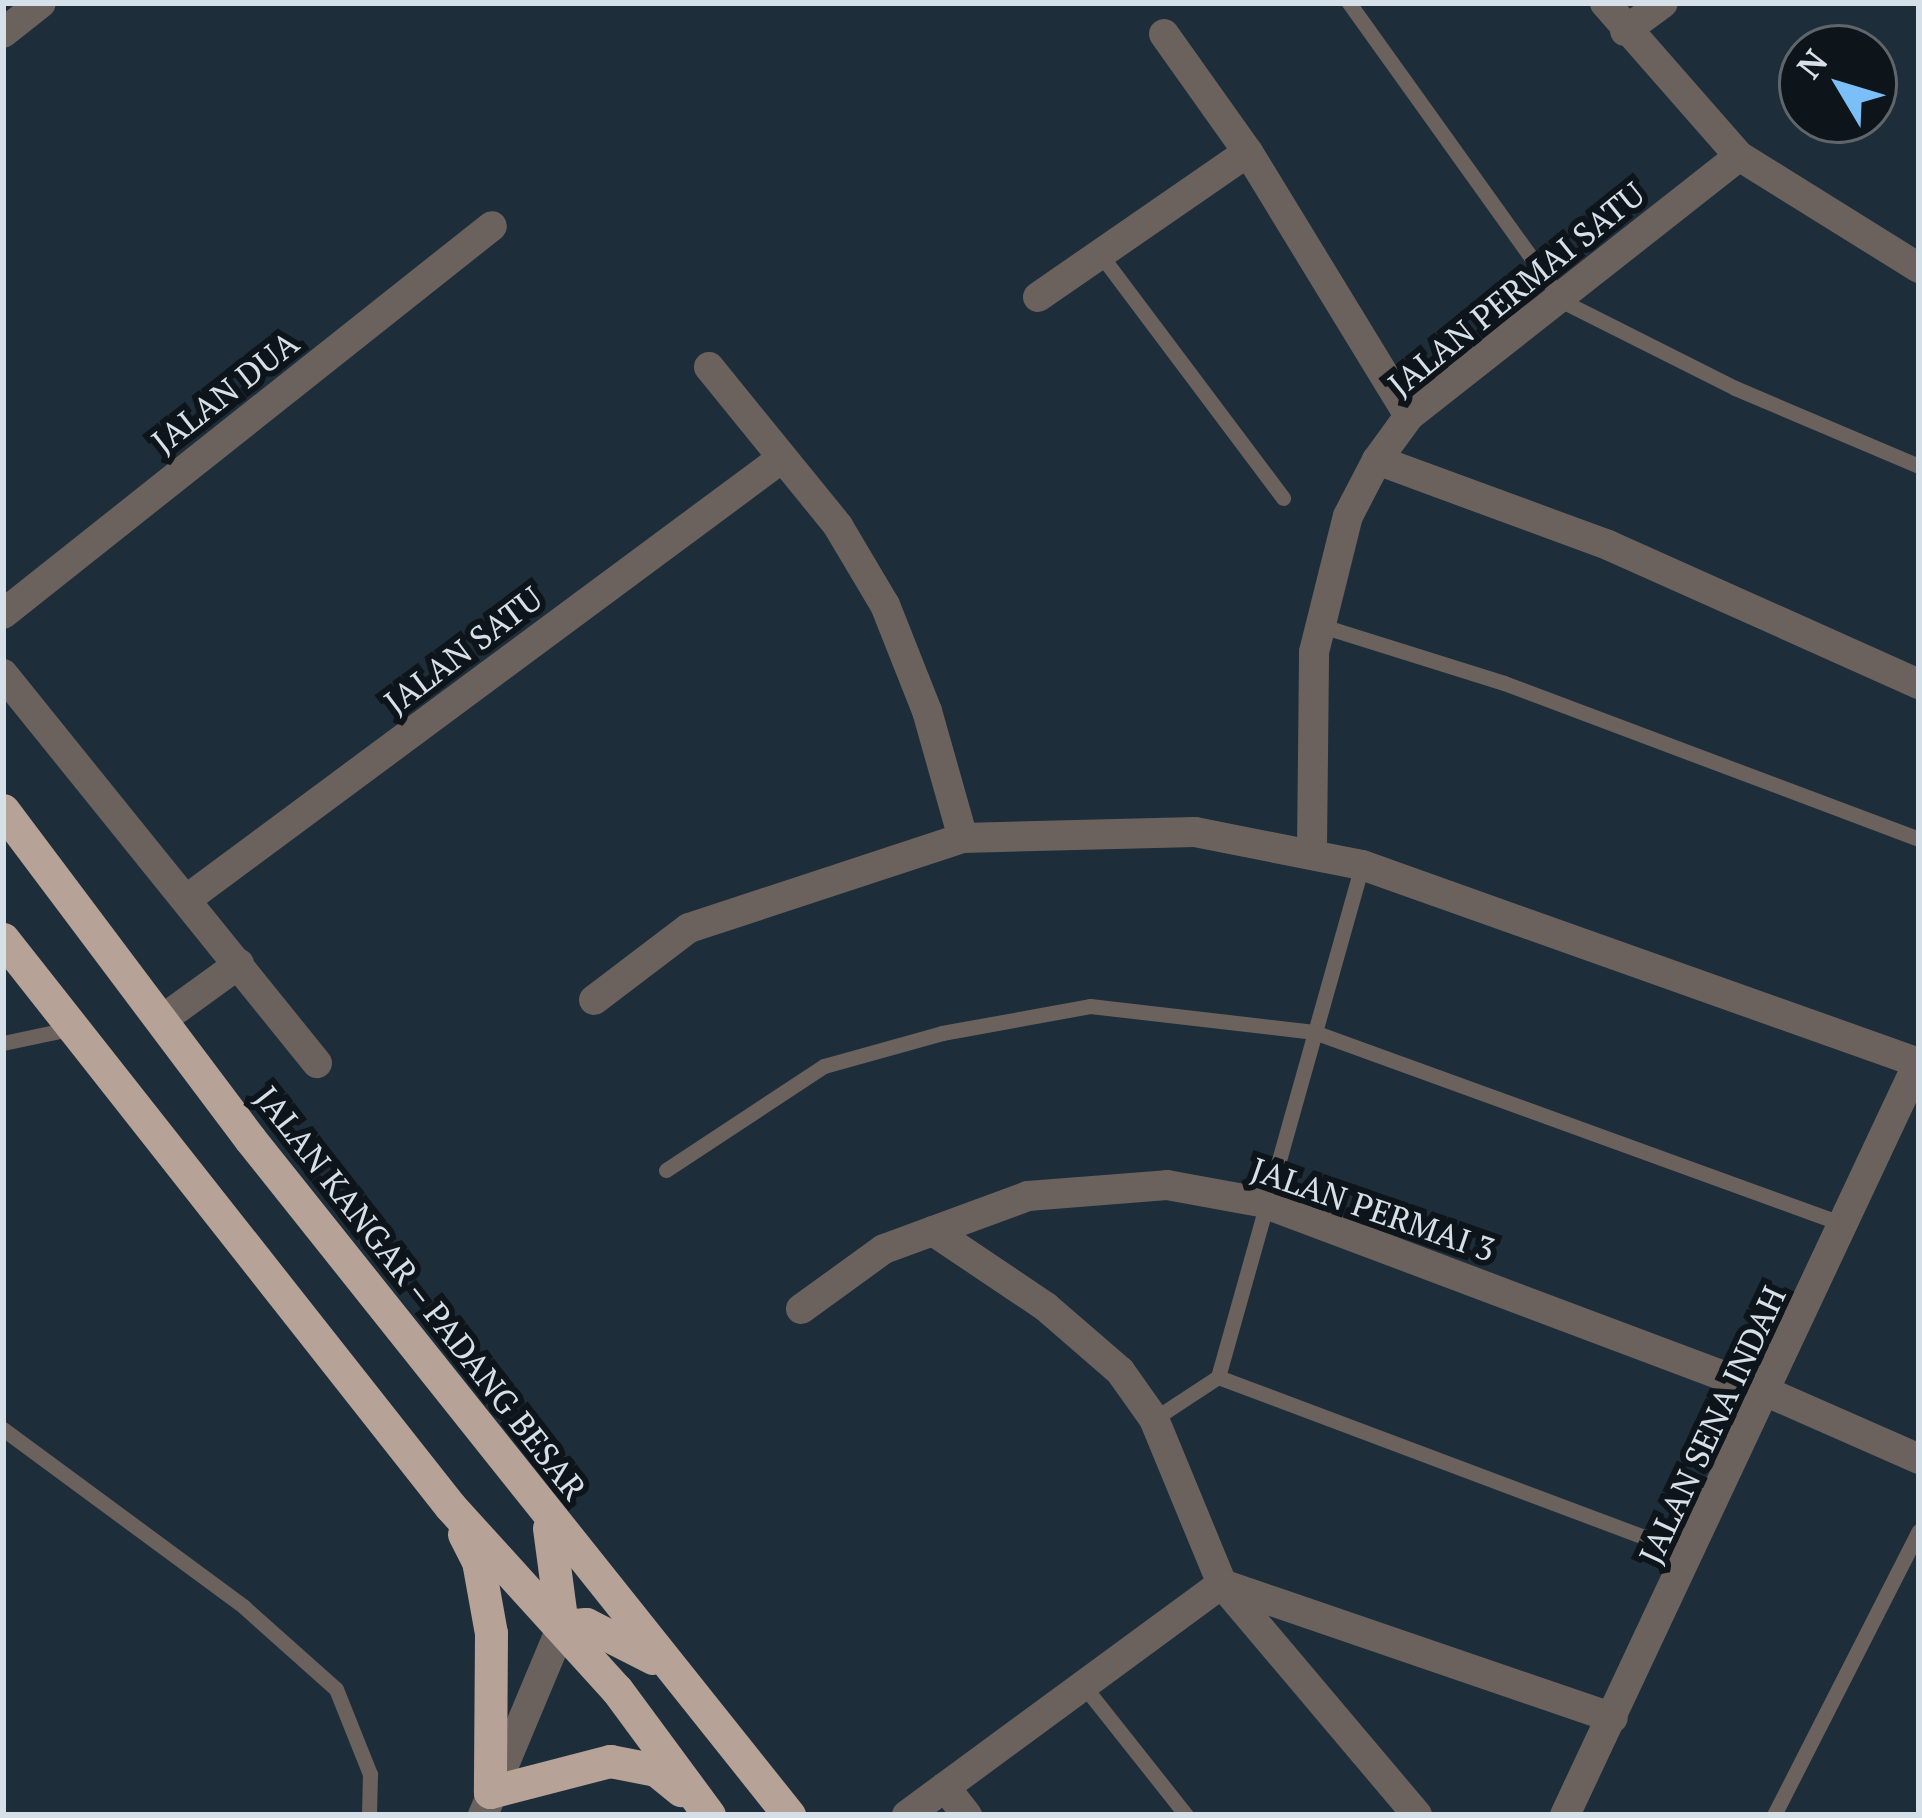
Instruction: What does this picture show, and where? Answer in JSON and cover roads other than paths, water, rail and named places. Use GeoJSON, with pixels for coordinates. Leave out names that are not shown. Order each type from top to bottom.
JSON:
{"type":"FeatureCollection","features":[{"type":"Feature","properties":{"kind":"highway","name":"JALAN KANGAR – PADANG BESAR"},"geometry":{"type":"LineString","coordinates":[[3,810],[544,1513],[789,1815]]}},
{"type":"Feature","properties":{"kind":"highway"},"geometry":{"type":"LineString","coordinates":[[3,939],[449,1506],[562,1626],[705,1810]]}},
{"type":"Feature","properties":{"kind":"highway"},"geometry":{"type":"LineString","coordinates":[[449,1506],[485,1594],[486,1803],[610,1761],[656,1770],[705,1810]]}},
{"type":"Feature","properties":{"kind":"highway"},"geometry":{"type":"LineString","coordinates":[[544,1513],[561,1581],[562,1626]]}},
{"type":"Feature","properties":{"kind":"highway"},"geometry":{"type":"LineString","coordinates":[[562,1626],[586,1624],[669,1666]]}},
{"type":"Feature","properties":{"kind":"street"},"geometry":{"type":"LineString","coordinates":[[3,33],[40,3]]}},
{"type":"Feature","properties":{"kind":"street"},"geometry":{"type":"LineString","coordinates":[[1605,3],[1625,32],[1739,156],[1919,268]]}},
{"type":"Feature","properties":{"kind":"street"},"geometry":{"type":"LineString","coordinates":[[1625,32],[1663,3]]}},
{"type":"Feature","properties":{"kind":"street"},"geometry":{"type":"LineString","coordinates":[[1164,34],[1248,152],[1409,416]]}},
{"type":"Feature","properties":{"kind":"street"},"geometry":{"type":"LineString","coordinates":[[1038,297],[1248,152]]}},
{"type":"Feature","properties":{"kind":"street","name":"JALAN PERMAI SATU"},"geometry":{"type":"LineString","coordinates":[[1312,850],[1319,625],[1348,516],[1376,460],[1409,416],[1562,301],[1739,156]]}},
{"type":"Feature","properties":{"kind":"street","name":"JALAN DUA"},"geometry":{"type":"LineString","coordinates":[[3,614],[492,226]]}},
{"type":"Feature","properties":{"kind":"street"},"geometry":{"type":"LineString","coordinates":[[709,367],[838,526],[885,604],[928,711],[964,838]]}},
{"type":"Feature","properties":{"kind":"street","name":"JALAN SATU"},"geometry":{"type":"LineString","coordinates":[[188,899],[782,458]]}},
{"type":"Feature","properties":{"kind":"street"},"geometry":{"type":"LineString","coordinates":[[1376,460],[1608,544],[1919,684]]}},
{"type":"Feature","properties":{"kind":"street"},"geometry":{"type":"LineString","coordinates":[[3,674],[317,1063]]}},
{"type":"Feature","properties":{"kind":"street"},"geometry":{"type":"LineString","coordinates":[[594,1000],[689,928],[964,838],[1195,832],[1312,850],[1362,865],[1919,1063]]}},
{"type":"Feature","properties":{"kind":"street"},"geometry":{"type":"LineString","coordinates":[[163,1019],[239,964]]}},
{"type":"Feature","properties":{"kind":"street","name":"JALAN SENA INDAH"},"geometry":{"type":"LineString","coordinates":[[1565,1815],[1693,1555],[1919,1063]]}},
{"type":"Feature","properties":{"kind":"street","name":"JALAN PERMAI 3"},"geometry":{"type":"LineString","coordinates":[[801,1309],[884,1249],[1028,1196],[1167,1185],[1261,1202],[1769,1393],[1919,1460]]}},
{"type":"Feature","properties":{"kind":"street"},"geometry":{"type":"LineString","coordinates":[[933,1231],[1046,1307],[1120,1371],[1154,1419],[1222,1584],[1417,1815]]}},
{"type":"Feature","properties":{"kind":"street"},"geometry":{"type":"LineString","coordinates":[[907,1815],[1222,1584]]}},
{"type":"Feature","properties":{"kind":"street"},"geometry":{"type":"LineString","coordinates":[[1222,1584],[1613,1718]]}},
{"type":"Feature","properties":{"kind":"street"},"geometry":{"type":"LineString","coordinates":[[486,1803],[562,1626]]}},
{"type":"Feature","properties":{"kind":"street"},"geometry":{"type":"LineString","coordinates":[[945,1787],[968,1815]]}},
{"type":"Feature","properties":{"kind":"lane"},"geometry":{"type":"LineString","coordinates":[[1348,3],[1562,301],[1735,388],[1919,466]]}},
{"type":"Feature","properties":{"kind":"lane"},"geometry":{"type":"LineString","coordinates":[[1100,254],[1283,498]]}},
{"type":"Feature","properties":{"kind":"lane"},"geometry":{"type":"LineString","coordinates":[[1319,625],[1504,683],[1919,839]]}},
{"type":"Feature","properties":{"kind":"lane"},"geometry":{"type":"LineString","coordinates":[[1154,1419],[1218,1376],[1261,1202],[1362,865]]}},
{"type":"Feature","properties":{"kind":"lane"},"geometry":{"type":"LineString","coordinates":[[666,1170],[824,1066],[942,1034],[1090,1006],[1314,1032],[1843,1224]]}},
{"type":"Feature","properties":{"kind":"lane"},"geometry":{"type":"LineString","coordinates":[[3,1043],[76,1028]]}},
{"type":"Feature","properties":{"kind":"lane"},"geometry":{"type":"LineString","coordinates":[[1218,1376],[1693,1555]]}},
{"type":"Feature","properties":{"kind":"lane"},"geometry":{"type":"LineString","coordinates":[[3,1429],[244,1607],[336,1689],[370,1774],[369,1815]]}},
{"type":"Feature","properties":{"kind":"lane"},"geometry":{"type":"LineString","coordinates":[[1774,1815],[1919,1531]]}},
{"type":"Feature","properties":{"kind":"lane"},"geometry":{"type":"LineString","coordinates":[[1083,1685],[1186,1815]]}}]}
